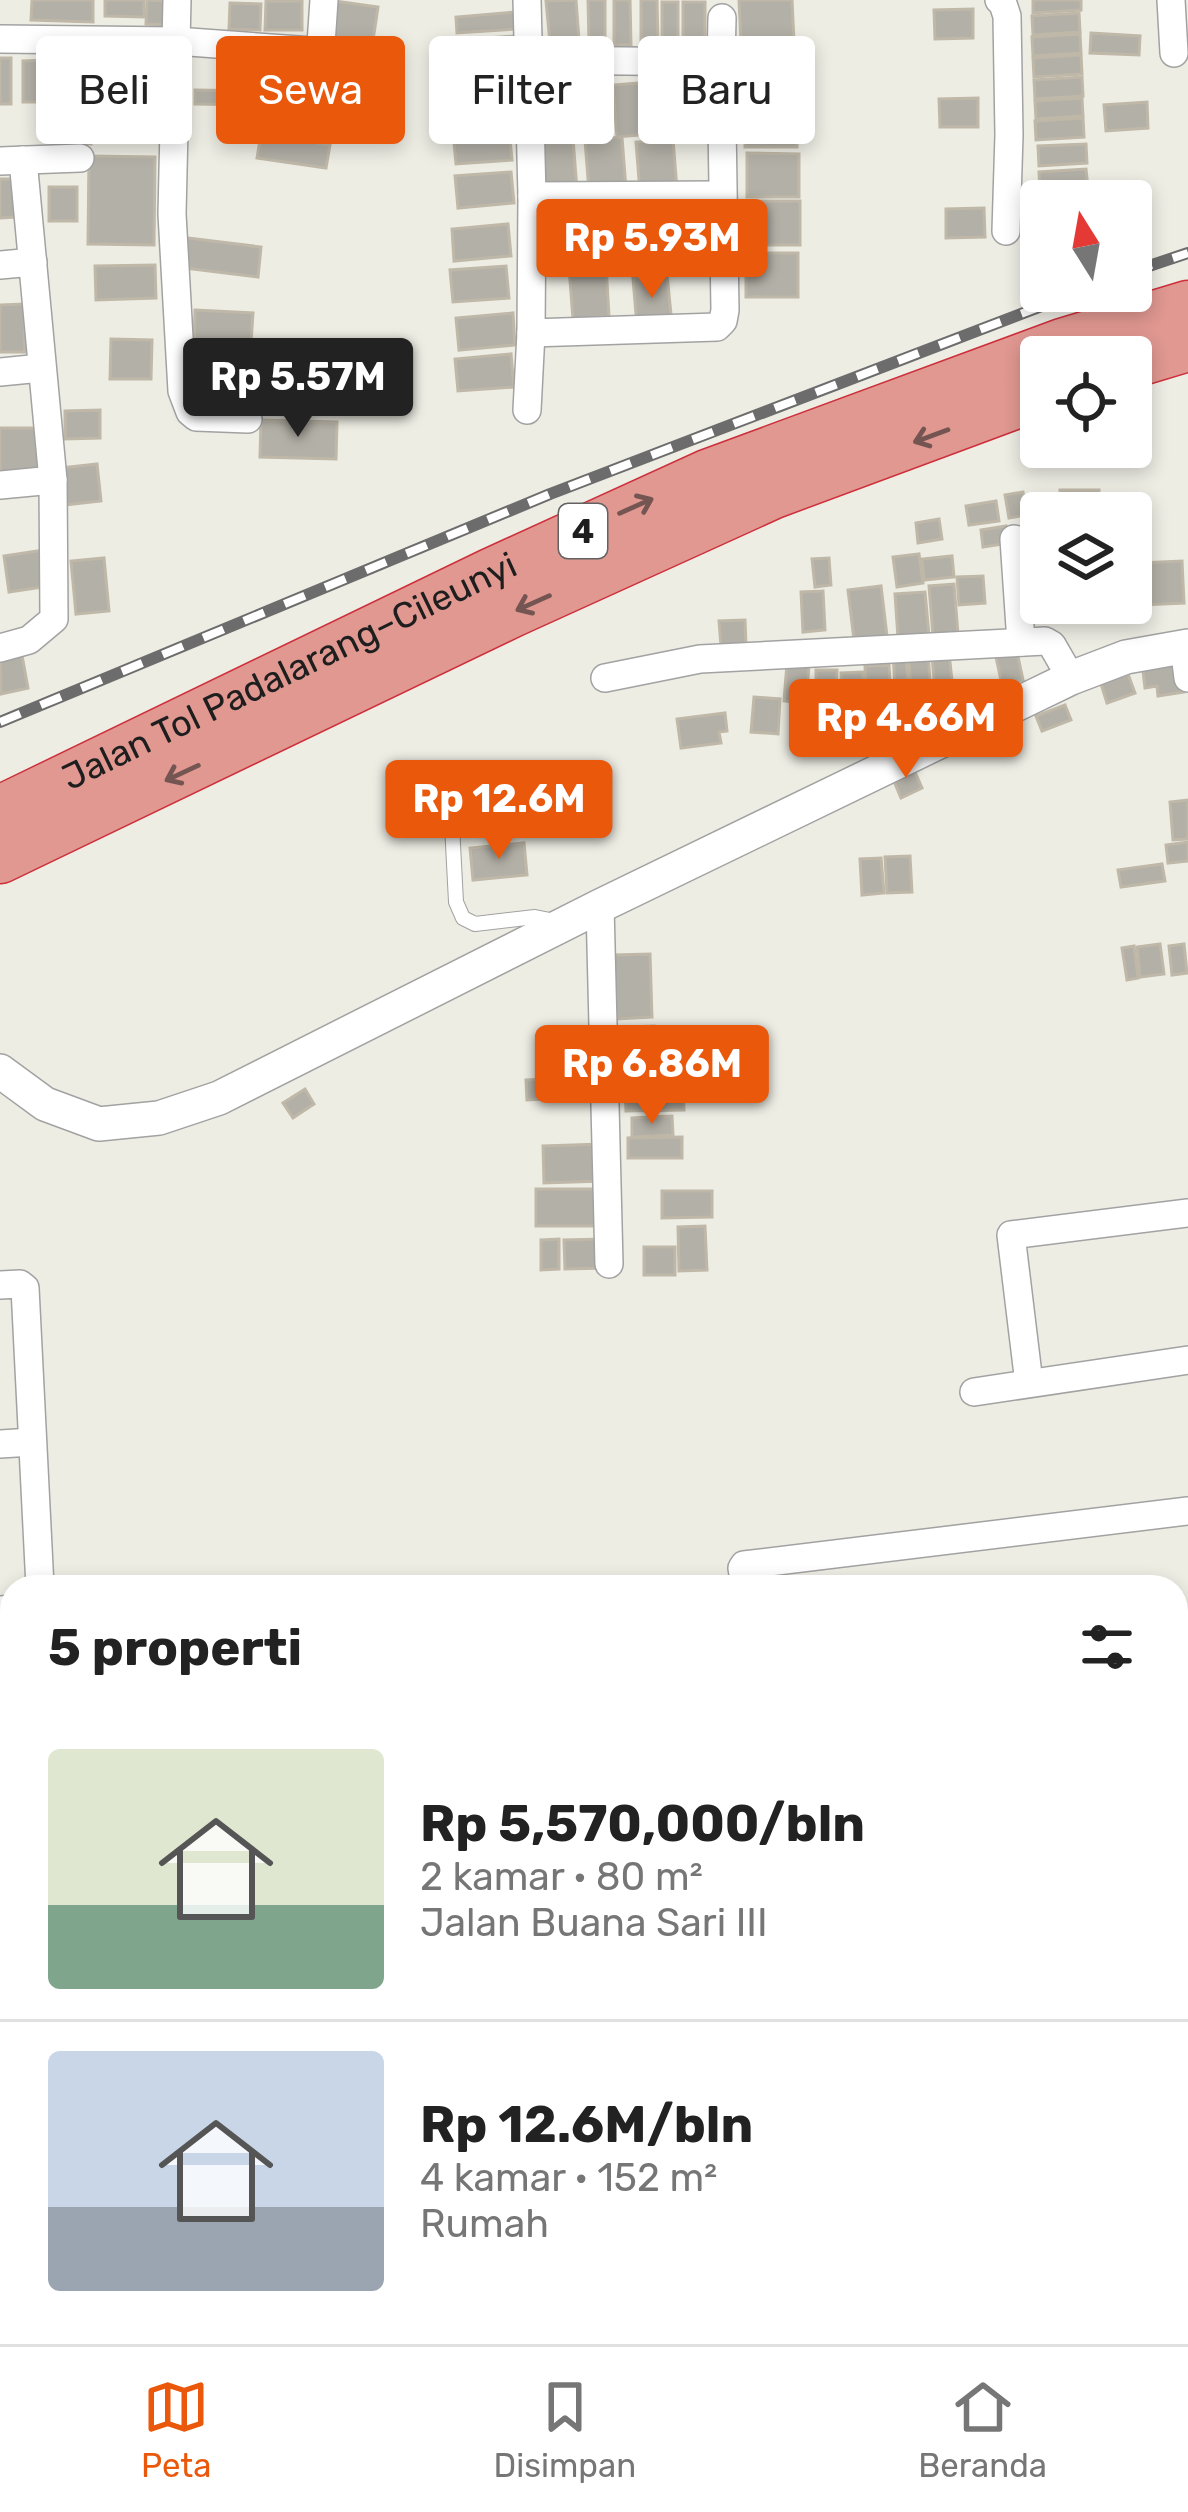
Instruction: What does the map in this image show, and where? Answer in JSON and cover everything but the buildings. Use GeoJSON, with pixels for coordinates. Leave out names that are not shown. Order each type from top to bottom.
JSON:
{"type":"FeatureCollection","features":[{"type":"Feature","properties":{"kind":"highway","name":"Jalan Tol Padalarang–Cileunyi"},"geometry":{"type":"LineString","coordinates":[[0,810],[490,573],[707,474],[1062,343],[1188,305]]}},
{"type":"Feature","properties":{"kind":"highway"},"geometry":{"type":"LineString","coordinates":[[1152,358],[1188,347]]}},
{"type":"Feature","properties":{"kind":"highway","name":"Jalan Tol Padalarang–Cileunyi"},"geometry":{"type":"LineString","coordinates":[[0,859],[514,612],[753,504],[1020,403]]}},
{"type":"Feature","properties":{"kind":"street"},"geometry":{"type":"LineString","coordinates":[[176,36],[177,0]]}},
{"type":"Feature","properties":{"kind":"street"},"geometry":{"type":"LineString","coordinates":[[192,42],[313,51],[321,44],[324,0]]}},
{"type":"Feature","properties":{"kind":"street"},"geometry":{"type":"LineString","coordinates":[[527,0],[527,36]]}},
{"type":"Feature","properties":{"kind":"street"},"geometry":{"type":"LineString","coordinates":[[999,0],[1007,16],[1006,231]]}},
{"type":"Feature","properties":{"kind":"street"},"geometry":{"type":"LineString","coordinates":[[1171,0],[1174,53]]}},
{"type":"Feature","properties":{"kind":"street"},"geometry":{"type":"LineString","coordinates":[[722,18],[722,36]]}},
{"type":"Feature","properties":{"kind":"street"},"geometry":{"type":"LineString","coordinates":[[0,39],[36,39]]}},
{"type":"Feature","properties":{"kind":"street"},"geometry":{"type":"LineString","coordinates":[[174,144],[172,214],[182,392],[196,417],[248,419]]}},
{"type":"Feature","properties":{"kind":"street"},"geometry":{"type":"LineString","coordinates":[[527,410],[530,144]]}},
{"type":"Feature","properties":{"kind":"street"},"geometry":{"type":"LineString","coordinates":[[531,333],[717,327],[725,310],[722,144]]}},
{"type":"Feature","properties":{"kind":"street"},"geometry":{"type":"LineString","coordinates":[[0,648],[29,640],[54,619],[53,480],[34,262],[12,161],[80,158]]}},
{"type":"Feature","properties":{"kind":"street"},"geometry":{"type":"LineString","coordinates":[[532,196],[722,195]]}},
{"type":"Feature","properties":{"kind":"street"},"geometry":{"type":"LineString","coordinates":[[0,265],[34,262]]}},
{"type":"Feature","properties":{"kind":"street"},"geometry":{"type":"LineString","coordinates":[[0,372],[41,368]]}},
{"type":"Feature","properties":{"kind":"street"},"geometry":{"type":"LineString","coordinates":[[0,485],[53,480]]}},
{"type":"Feature","properties":{"kind":"street"},"geometry":{"type":"LineString","coordinates":[[1014,539],[1021,643]]}},
{"type":"Feature","properties":{"kind":"street"},"geometry":{"type":"LineString","coordinates":[[605,677],[700,659],[1045,641],[1071,678]]}},
{"type":"Feature","properties":{"kind":"street"},"geometry":{"type":"LineString","coordinates":[[0,1071],[45,1104],[99,1124],[159,1118],[219,1098],[600,906],[1071,678],[1126,657],[1187,657]]}},
{"type":"Feature","properties":{"kind":"street"},"geometry":{"type":"LineString","coordinates":[[600,906],[609,1264]]}},
{"type":"Feature","properties":{"kind":"street"},"geometry":{"type":"LineString","coordinates":[[1029,1383],[1011,1235],[1188,1214]]}},
{"type":"Feature","properties":{"kind":"street"},"geometry":{"type":"LineString","coordinates":[[0,1286],[25,1288],[39,1575]]}},
{"type":"Feature","properties":{"kind":"street"},"geometry":{"type":"LineString","coordinates":[[974,1392],[1188,1360]]}},
{"type":"Feature","properties":{"kind":"street"},"geometry":{"type":"LineString","coordinates":[[0,1444],[32,1442]]}},
{"type":"Feature","properties":{"kind":"street"},"geometry":{"type":"LineString","coordinates":[[743,1575],[744,1565],[1188,1510]]}},
{"type":"Feature","properties":{"kind":"lane"},"geometry":{"type":"LineString","coordinates":[[452,825],[456,902],[463,918],[475,924],[535,917],[566,923]]}},
{"type":"Feature","properties":{"kind":"railway"},"geometry":{"type":"LineString","coordinates":[[1152,265],[1188,253]]}},
{"type":"Feature","properties":{"kind":"railway"},"geometry":{"type":"LineString","coordinates":[[0,722],[550,494],[1026,312]]}}]}
